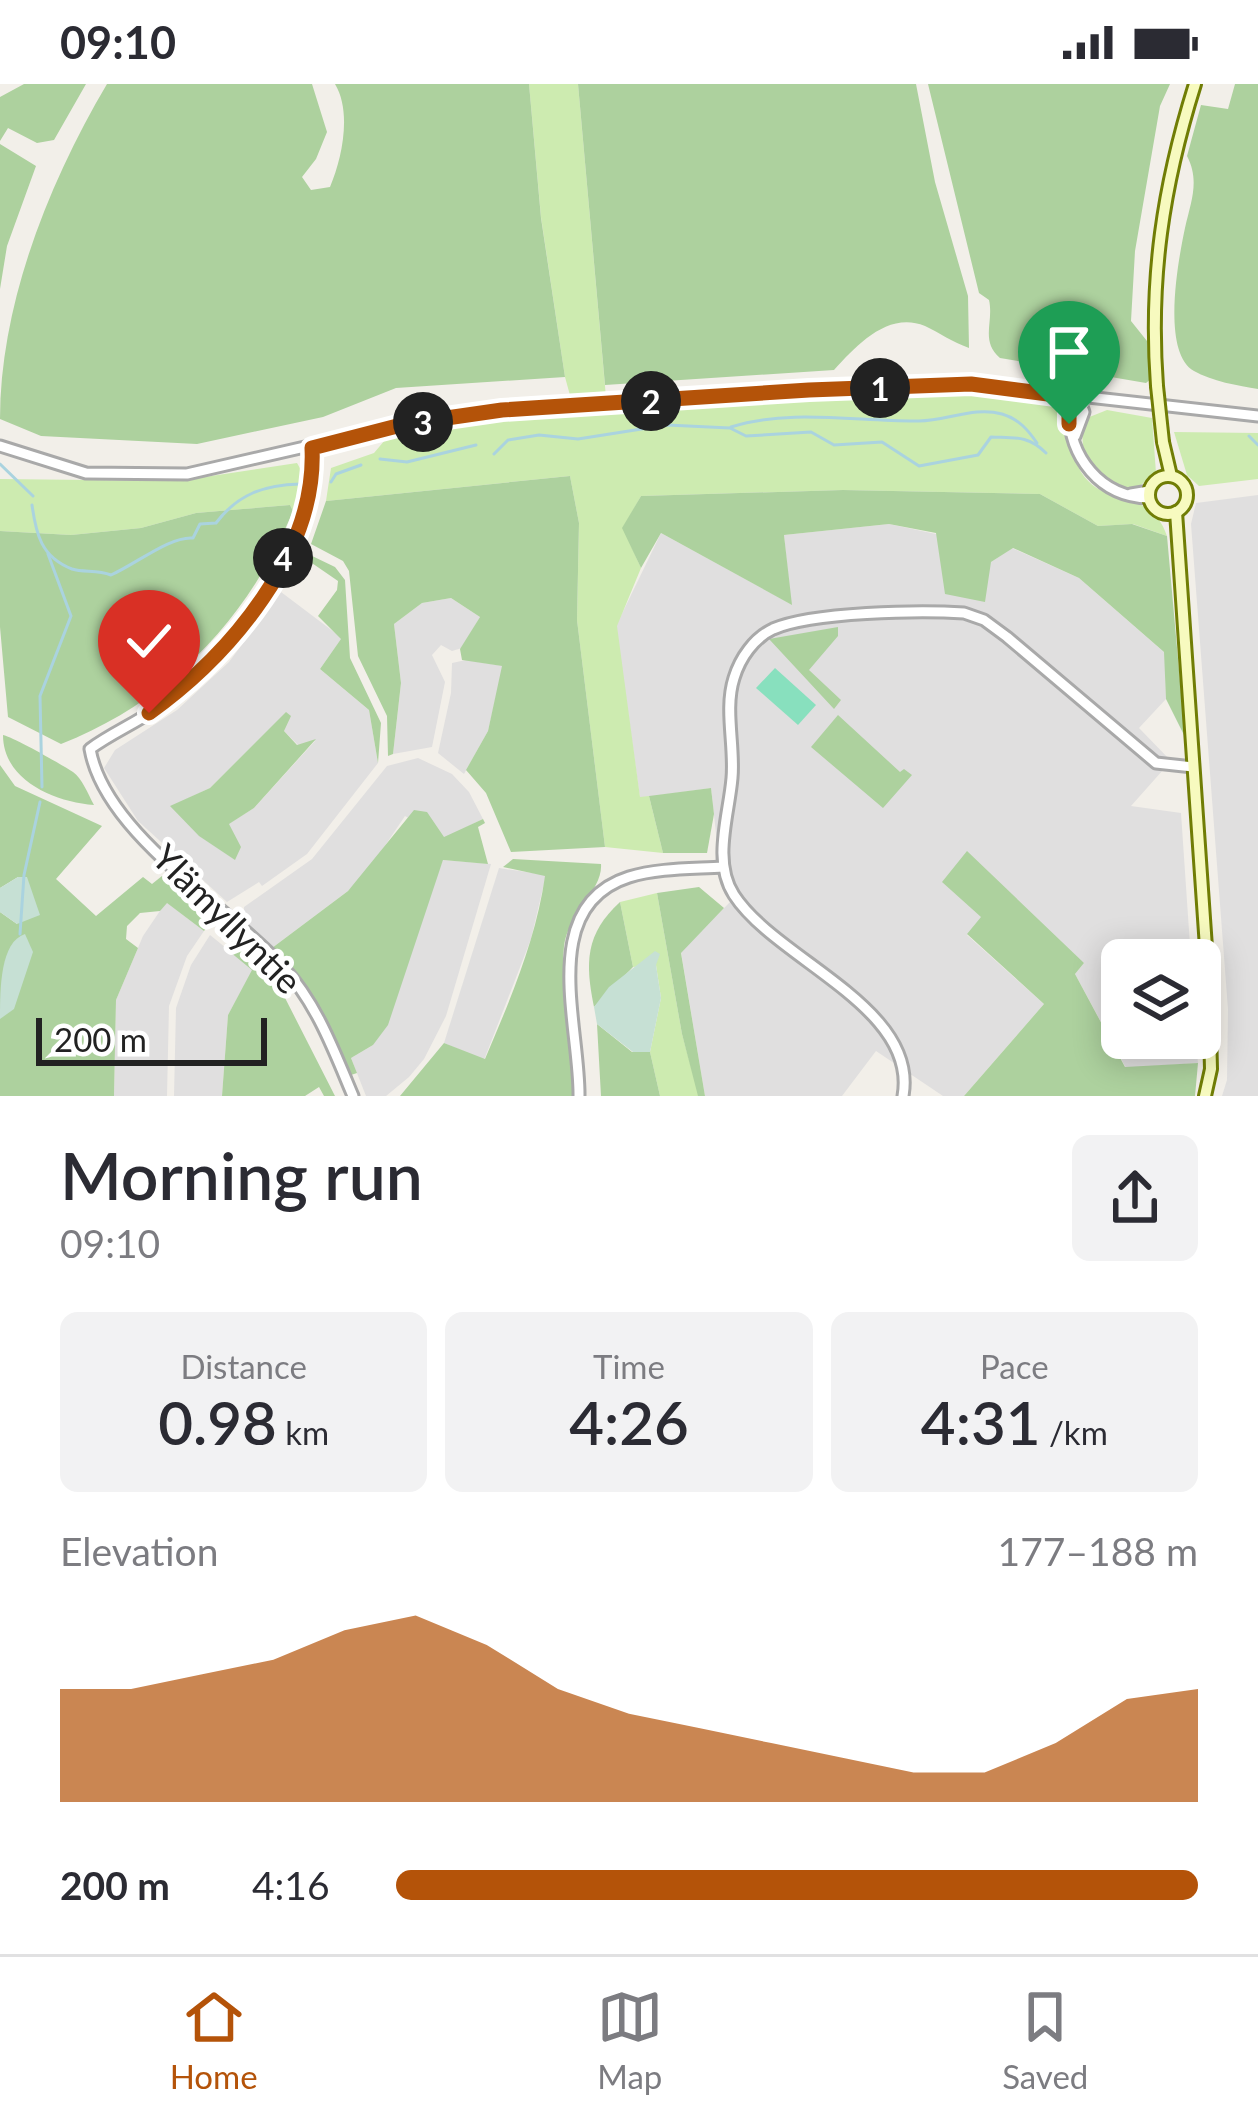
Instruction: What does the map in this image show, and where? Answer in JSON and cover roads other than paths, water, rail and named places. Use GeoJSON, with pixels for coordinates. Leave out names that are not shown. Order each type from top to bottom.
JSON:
{"type":"FeatureCollection","features":[{"type":"Feature","properties":{"kind":"main road"},"geometry":{"type":"LineString","coordinates":[[1167,476],[1152,323],[1156,244],[1171,166],[1195,84]]}},
{"type":"Feature","properties":{"kind":"main road"},"geometry":{"type":"LineString","coordinates":[[1167,476],[1149,495],[1156,509],[1172,512]]}},
{"type":"Feature","properties":{"kind":"main road"},"geometry":{"type":"LineString","coordinates":[[1167,476],[1181,482],[1186,493],[1172,512],[1210,1032],[1205,1096]]}},
{"type":"Feature","properties":{"kind":"street"},"geometry":{"type":"LineString","coordinates":[[0,446],[86,473],[187,474],[405,424],[502,410],[971,384],[1258,416]]}},
{"type":"Feature","properties":{"kind":"street"},"geometry":{"type":"LineString","coordinates":[[1079,398],[1084,412],[1075,436],[1091,474],[1108,488],[1149,495]]}},
{"type":"Feature","properties":{"kind":"street","name":"Ylämyllyntie"},"geometry":{"type":"LineString","coordinates":[[312,448],[312,479],[291,541],[238,631],[189,683],[91,749],[107,789],[135,829],[295,981],[330,1041],[353,1096]]}},
{"type":"Feature","properties":{"kind":"street"},"geometry":{"type":"LineString","coordinates":[[903,1096],[901,1054],[885,1028],[747,910],[728,883],[723,867],[735,672],[758,638],[793,624],[942,611],[984,620],[1156,763],[1193,763]]}},
{"type":"Feature","properties":{"kind":"street"},"geometry":{"type":"LineString","coordinates":[[579,1096],[570,968],[578,921],[590,903],[626,878],[723,867]]}},
{"type":"Feature","properties":{"kind":"waterway"},"geometry":{"type":"LineString","coordinates":[[731,427],[777,418],[919,421],[992,412],[1018,422],[1037,443]]}},
{"type":"Feature","properties":{"kind":"waterway"},"geometry":{"type":"LineString","coordinates":[[494,454],[508,440],[539,435],[578,439],[667,425],[730,428],[746,436],[811,432],[834,445],[882,442],[919,466],[978,455],[991,437],[1027,440],[1046,453]]}},
{"type":"Feature","properties":{"kind":"waterway"},"geometry":{"type":"LineString","coordinates":[[1249,436],[1258,445]]}},
{"type":"Feature","properties":{"kind":"waterway"},"geometry":{"type":"LineString","coordinates":[[380,459],[407,462],[476,445]]}},
{"type":"Feature","properties":{"kind":"waterway"},"geometry":{"type":"LineString","coordinates":[[0,464],[33,496]]}},
{"type":"Feature","properties":{"kind":"waterway"},"geometry":{"type":"LineString","coordinates":[[331,482],[336,474],[361,465]]}},
{"type":"Feature","properties":{"kind":"waterway"},"geometry":{"type":"LineString","coordinates":[[32,505],[38,535],[53,558],[72,569],[111,575],[164,546],[193,538],[200,524],[216,523],[253,493],[300,484]]}},
{"type":"Feature","properties":{"kind":"waterway"},"geometry":{"type":"LineString","coordinates":[[42,787],[40,696],[71,616],[48,554]]}},
{"type":"Feature","properties":{"kind":"waterway"},"geometry":{"type":"LineString","coordinates":[[20,934],[24,875],[40,802]]}}]}
